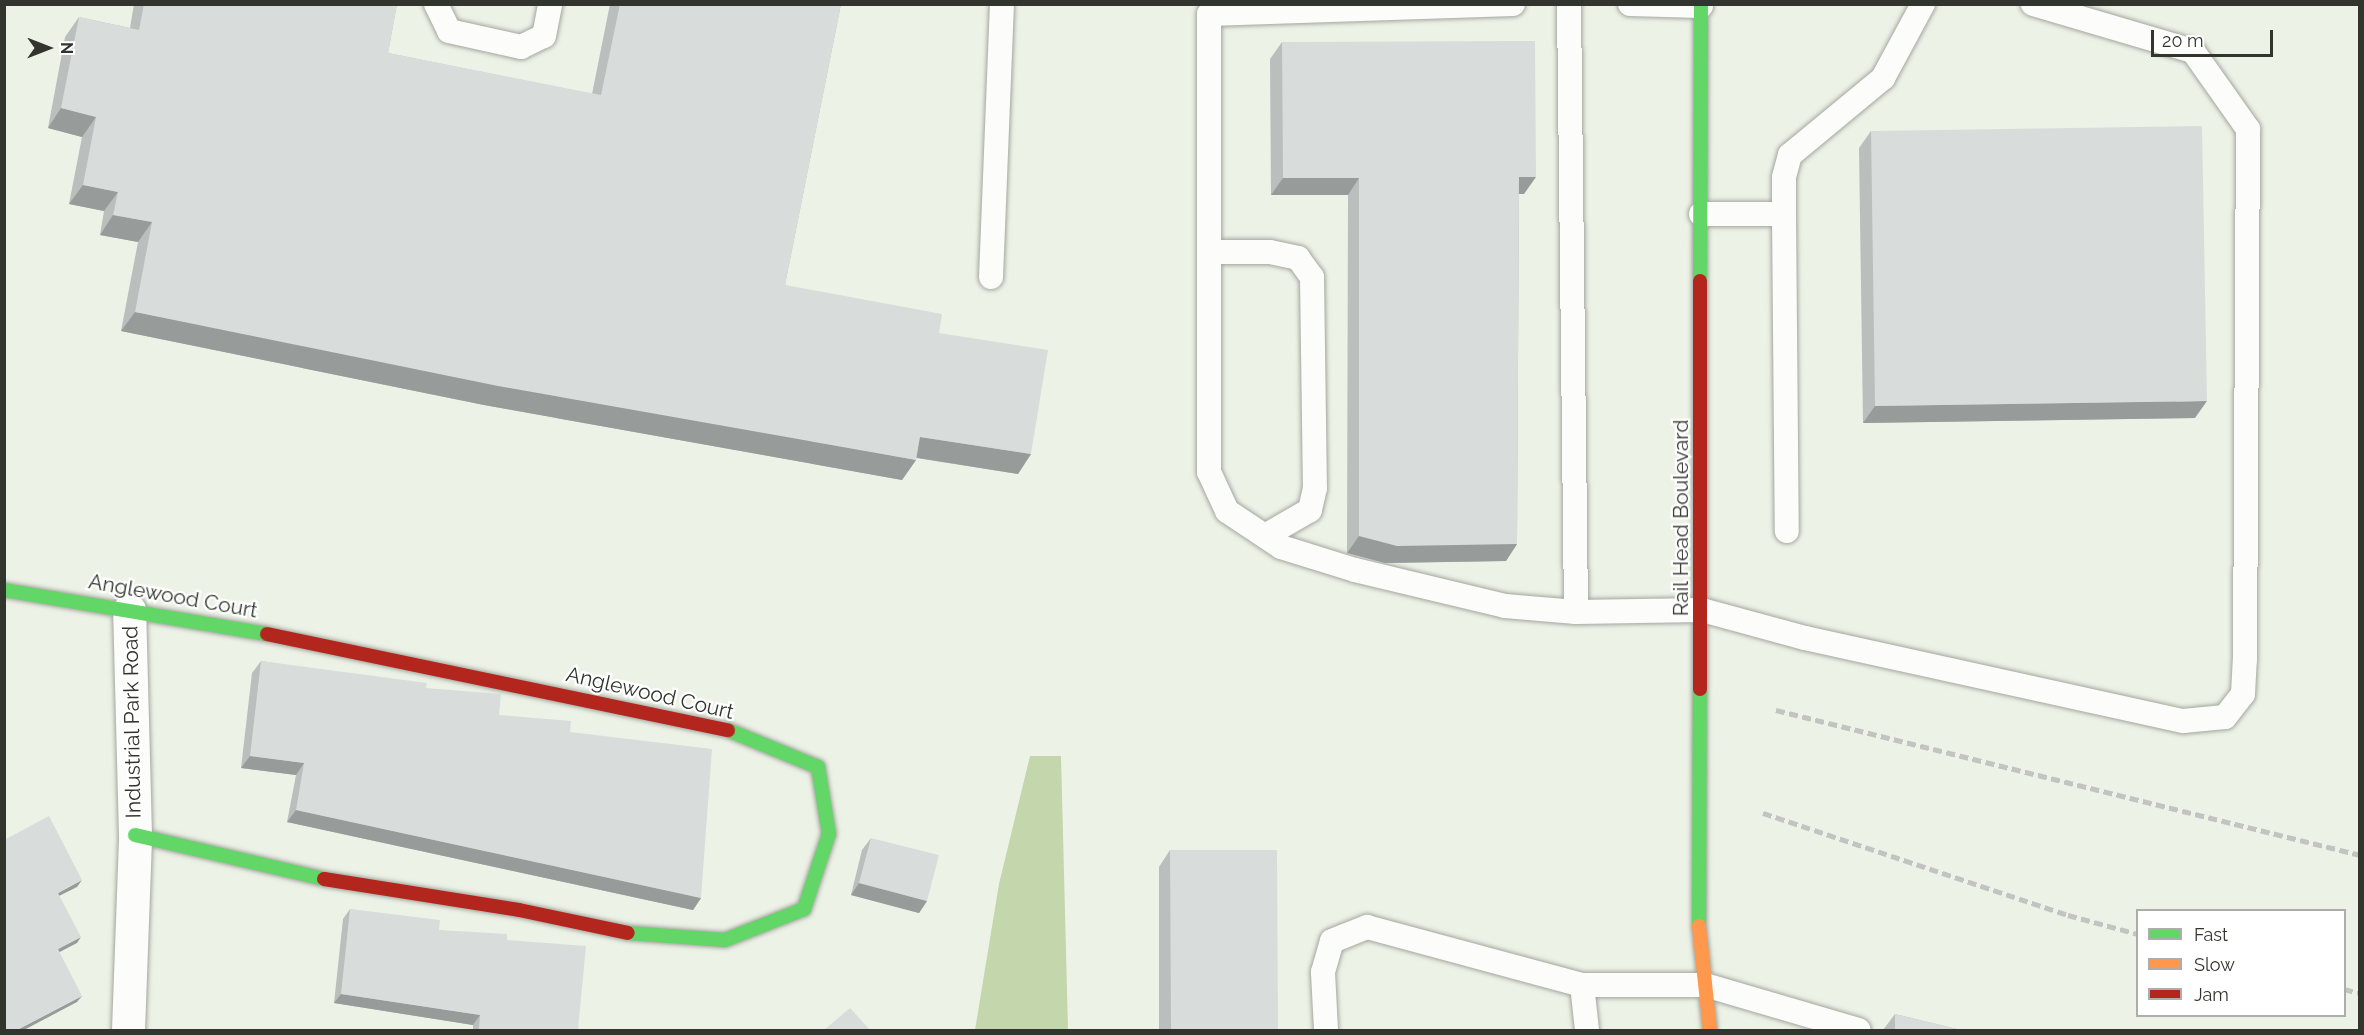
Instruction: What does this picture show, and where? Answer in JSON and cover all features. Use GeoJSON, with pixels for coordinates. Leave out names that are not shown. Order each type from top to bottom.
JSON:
{"type":"FeatureCollection","features":[{"type":"Feature","properties":{"kind":"street","name":"Rail Head Boulevard"},"geometry":{"type":"LineString","coordinates":[[1701,5],[1702,610],[1699,922],[1710,1030]]}},
{"type":"Feature","properties":{"kind":"street","name":"Anglewood Court"},"geometry":{"type":"LineString","coordinates":[[4,590],[254,631],[713,724],[818,767],[829,834],[804,909],[725,940],[647,937],[519,910],[307,876],[135,835]]}},
{"type":"Feature","properties":{"kind":"street","name":"Industrial Park Road"},"geometry":{"type":"LineString","coordinates":[[128,1030],[135,835],[129,610]]}},
{"type":"Feature","properties":{"kind":"lane"},"geometry":{"type":"LineString","coordinates":[[436,4],[449,31],[521,47],[544,36],[550,4]]}},
{"type":"Feature","properties":{"kind":"lane"},"geometry":{"type":"LineString","coordinates":[[991,277],[1002,4]]}},
{"type":"Feature","properties":{"kind":"lane"},"geometry":{"type":"LineString","coordinates":[[1513,4],[1209,14],[1209,472],[1227,511],[1281,547],[1433,589],[1505,606],[1576,612],[1702,610],[1805,638],[2182,721],[2225,717],[2243,694],[2248,129],[2193,51],[2033,4]]}},
{"type":"Feature","properties":{"kind":"lane"},"geometry":{"type":"LineString","coordinates":[[1569,4],[1576,612]]}},
{"type":"Feature","properties":{"kind":"lane"},"geometry":{"type":"LineString","coordinates":[[1630,4],[1701,5]]}},
{"type":"Feature","properties":{"kind":"lane"},"geometry":{"type":"LineString","coordinates":[[1787,531],[1784,177],[1790,156],[1883,78],[1923,4]]}},
{"type":"Feature","properties":{"kind":"lane"},"geometry":{"type":"LineString","coordinates":[[1701,214],[1784,214]]}},
{"type":"Feature","properties":{"kind":"lane"},"geometry":{"type":"LineString","coordinates":[[1209,252],[1270,252],[1298,258],[1312,277],[1315,488],[1310,510],[1265,536]]}},
{"type":"Feature","properties":{"kind":"lane"},"geometry":{"type":"LineString","coordinates":[[1326,1030],[1323,972],[1332,941],[1366,927],[1582,985],[1705,985],[1859,1030]]}},
{"type":"Feature","properties":{"kind":"lane"},"geometry":{"type":"LineString","coordinates":[[1582,985],[1587,1030]]}},
{"type":"Feature","properties":{"kind":"shaded area"},"geometry":{"type":"Polygon","coordinates":[[[1030,756],[1061,756],[1068,1030],[975,1030],[999,884],[1030,756]]]}},
{"type":"Feature","properties":{"kind":"building"},"geometry":{"type":"Polygon","coordinates":[[[144,4],[397,4],[388,53],[601,95],[620,4],[841,4],[785,285],[942,314],[939,333],[1048,350],[1031,454],[920,437],[916,460],[498,386],[135,312],[152,222],[113,215],[118,192],[83,185],[96,117],[61,108],[79,17],[139,30],[144,4]]]}},
{"type":"Feature","properties":{"kind":"building"},"geometry":{"type":"Polygon","coordinates":[[[1535,41],[1536,177],[1519,177],[1517,544],[1397,546],[1359,536],[1359,178],[1283,178],[1282,42],[1535,41]]]}},
{"type":"Feature","properties":{"kind":"building"},"geometry":{"type":"Polygon","coordinates":[[[2202,126],[2207,401],[1875,406],[1871,131],[2202,126]]]}},
{"type":"Feature","properties":{"kind":"building"},"geometry":{"type":"Polygon","coordinates":[[[261,661],[427,683],[426,688],[501,694],[499,715],[571,721],[570,732],[712,749],[701,898],[296,810],[304,763],[250,756],[261,661]]]}},
{"type":"Feature","properties":{"kind":"building"},"geometry":{"type":"Polygon","coordinates":[[[49,816],[82,880],[58,893],[81,937],[58,949],[82,996],[17,1030],[4,1030],[4,840],[49,816]]]}},
{"type":"Feature","properties":{"kind":"building"},"geometry":{"type":"Polygon","coordinates":[[[871,838],[939,855],[927,901],[859,883],[871,838]]]}},
{"type":"Feature","properties":{"kind":"building"},"geometry":{"type":"Polygon","coordinates":[[[1170,850],[1277,850],[1278,1030],[1171,1030],[1170,850]]]}},
{"type":"Feature","properties":{"kind":"building"},"geometry":{"type":"Polygon","coordinates":[[[350,909],[440,920],[439,930],[507,934],[507,940],[586,946],[578,1030],[479,1029],[480,1015],[341,994],[350,909]]]}},
{"type":"Feature","properties":{"kind":"building"},"geometry":{"type":"Polygon","coordinates":[[[850,1008],[870,1030],[824,1030],[850,1008]]]}},
{"type":"Feature","properties":{"kind":"building"},"geometry":{"type":"Polygon","coordinates":[[[1895,1014],[1961,1030],[1895,1030],[1895,1014]]]}},
{"type":"Feature","properties":{"kind":"railway"},"geometry":{"type":"LineString","coordinates":[[1776,710],[2360,855]]}},
{"type":"Feature","properties":{"kind":"railway"},"geometry":{"type":"LineString","coordinates":[[1763,813],[2068,915],[2136,933]]}},
{"type":"Feature","properties":{"kind":"railway"},"geometry":{"type":"LineString","coordinates":[[2346,990],[2360,993]]}},
{"type":"Feature","properties":{"kind":"traffic: fast"},"geometry":{"type":"LineString","coordinates":[[1700,281],[1701,4]]}},
{"type":"Feature","properties":{"kind":"traffic: fast"},"geometry":{"type":"LineString","coordinates":[[4,590],[267,634]]}},
{"type":"Feature","properties":{"kind":"traffic: fast"},"geometry":{"type":"LineString","coordinates":[[1699,926],[1700,689]]}},
{"type":"Feature","properties":{"kind":"traffic: fast"},"geometry":{"type":"LineString","coordinates":[[628,933],[725,940],[804,909],[829,834],[818,767],[728,730]]}},
{"type":"Feature","properties":{"kind":"traffic: fast"},"geometry":{"type":"LineString","coordinates":[[135,835],[324,879]]}},
{"type":"Feature","properties":{"kind":"traffic: slow"},"geometry":{"type":"LineString","coordinates":[[1699,926],[1710,1030]]}},
{"type":"Feature","properties":{"kind":"traffic: jam"},"geometry":{"type":"LineString","coordinates":[[1700,281],[1700,689]]}},
{"type":"Feature","properties":{"kind":"traffic: jam"},"geometry":{"type":"LineString","coordinates":[[267,634],[728,730]]}},
{"type":"Feature","properties":{"kind":"traffic: jam"},"geometry":{"type":"LineString","coordinates":[[324,879],[519,910],[628,933]]}}]}
